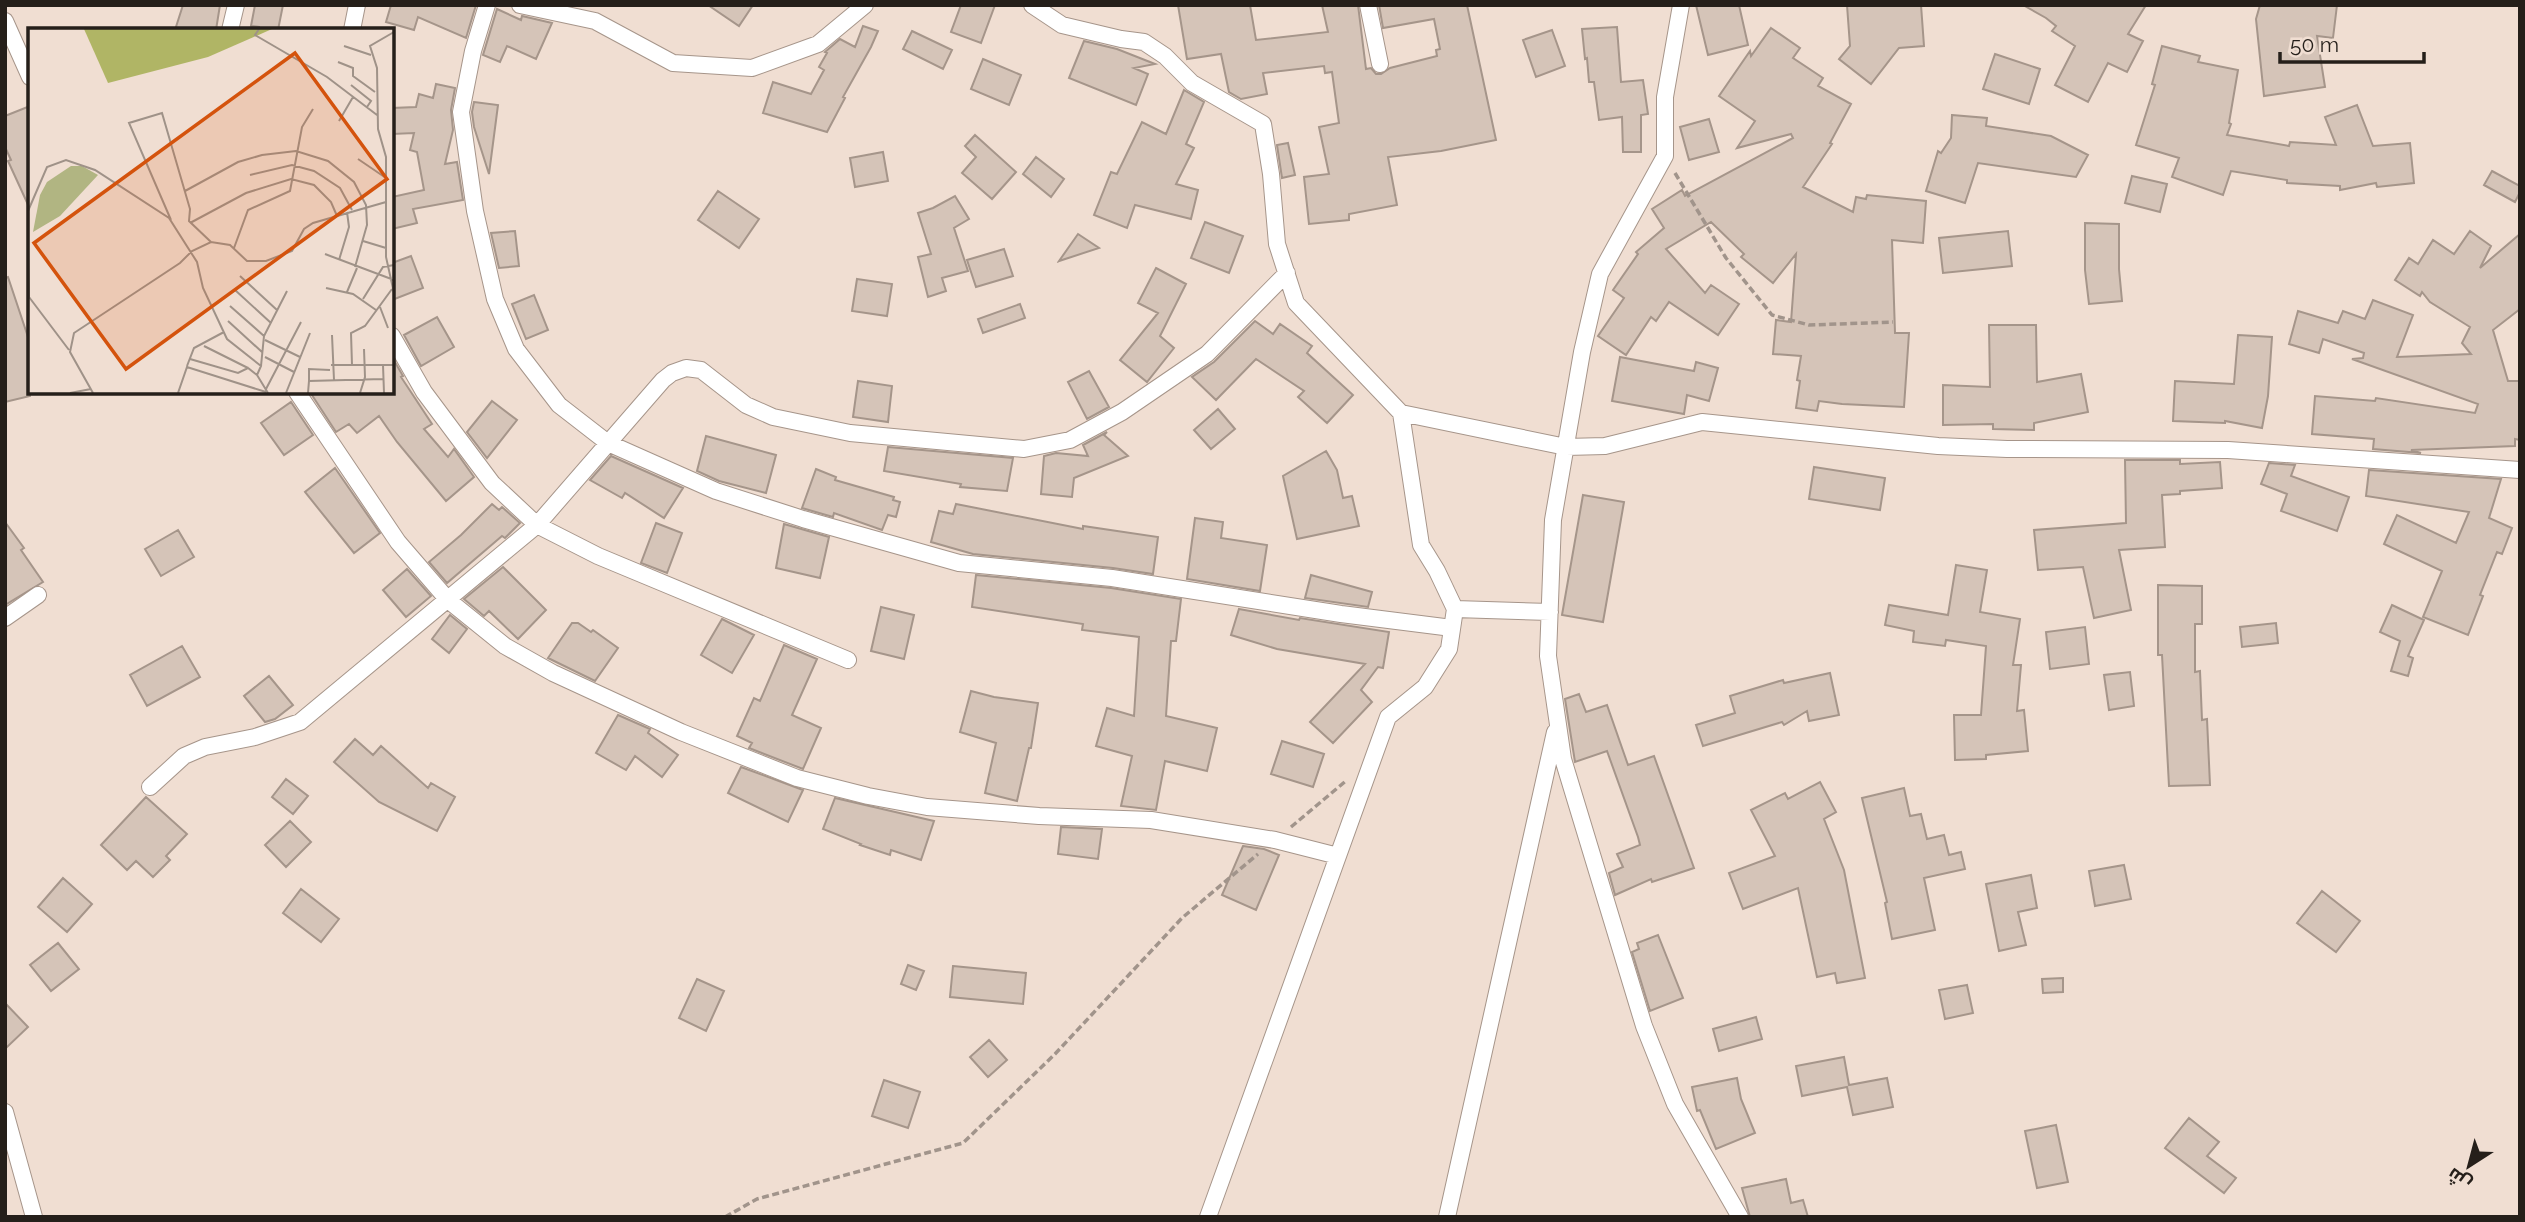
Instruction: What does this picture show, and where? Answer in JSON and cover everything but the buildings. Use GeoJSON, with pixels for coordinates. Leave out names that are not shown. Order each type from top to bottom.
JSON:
{"type":"FeatureCollection","features":[{"type":"Feature","properties":{"kind":"street"},"geometry":{"type":"LineString","coordinates":[[230,28],[236,5]]}},
{"type":"Feature","properties":{"kind":"street"},"geometry":{"type":"LineString","coordinates":[[352,28],[357,5]]}},
{"type":"Feature","properties":{"kind":"street"},"geometry":{"type":"LineString","coordinates":[[487,5],[473,51],[461,112],[475,211],[495,299],[516,349],[559,405],[608,443],[716,491],[803,519],[959,563],[1112,578],[1341,614],[1452,628]]}},
{"type":"Feature","properties":{"kind":"street"},"geometry":{"type":"LineString","coordinates":[[520,5],[595,21],[673,63],[752,68],[818,44],[865,5]]}},
{"type":"Feature","properties":{"kind":"street"},"geometry":{"type":"LineString","coordinates":[[1032,5],[1062,25],[1144,42],[1165,56],[1192,83],[1263,124],[1271,174],[1277,244],[1296,303],[1401,413],[1566,447],[1605,446],[1702,422],[1938,446],[2228,450],[2520,470]]}},
{"type":"Feature","properties":{"kind":"street"},"geometry":{"type":"LineString","coordinates":[[1368,5],[1380,64]]}},
{"type":"Feature","properties":{"kind":"street"},"geometry":{"type":"LineString","coordinates":[[1681,5],[1665,97],[1665,156],[1600,274],[1582,352],[1553,520],[1548,656],[1563,759],[1644,1026],[1675,1104],[1740,1217]]}},
{"type":"Feature","properties":{"kind":"street"},"geometry":{"type":"LineString","coordinates":[[5,22],[28,73]]}},
{"type":"Feature","properties":{"kind":"street"},"geometry":{"type":"LineString","coordinates":[[150,787],[184,756],[205,747],[255,737],[300,722],[537,525],[672,373],[686,368],[701,370],[746,405],[773,417],[850,433],[1024,449],[1070,440],[1122,412],[1208,354],[1287,273]]}},
{"type":"Feature","properties":{"kind":"street"},"geometry":{"type":"LineString","coordinates":[[394,339],[424,392],[492,483],[537,525],[598,556],[848,660]]}},
{"type":"Feature","properties":{"kind":"street"},"geometry":{"type":"LineString","coordinates":[[298,394],[398,542],[448,600],[505,646],[553,673],[681,732],[797,778],[868,796],[927,807],[1039,816],[1151,820],[1275,840],[1338,856]]}},
{"type":"Feature","properties":{"kind":"street"},"geometry":{"type":"LineString","coordinates":[[1208,1217],[1388,717],[1425,687],[1449,649],[1455,609],[1421,545],[1401,413]]}},
{"type":"Feature","properties":{"kind":"street"},"geometry":{"type":"LineString","coordinates":[[5,618],[38,595]]}},
{"type":"Feature","properties":{"kind":"street"},"geometry":{"type":"LineString","coordinates":[[1455,609],[1550,612]]}},
{"type":"Feature","properties":{"kind":"street"},"geometry":{"type":"LineString","coordinates":[[1447,1217],[1558,723]]}},
{"type":"Feature","properties":{"kind":"street"},"geometry":{"type":"LineString","coordinates":[[5,1112],[34,1217]]}},
{"type":"Feature","properties":{"kind":"path"},"geometry":{"type":"LineString","coordinates":[[1665,156],[1726,258],[1772,315],[1809,325],[1894,322]]}},
{"type":"Feature","properties":{"kind":"path"},"geometry":{"type":"LineString","coordinates":[[725,1217],[757,1199],[963,1143],[1055,1054],[1182,918],[1373,758]]}}]}
